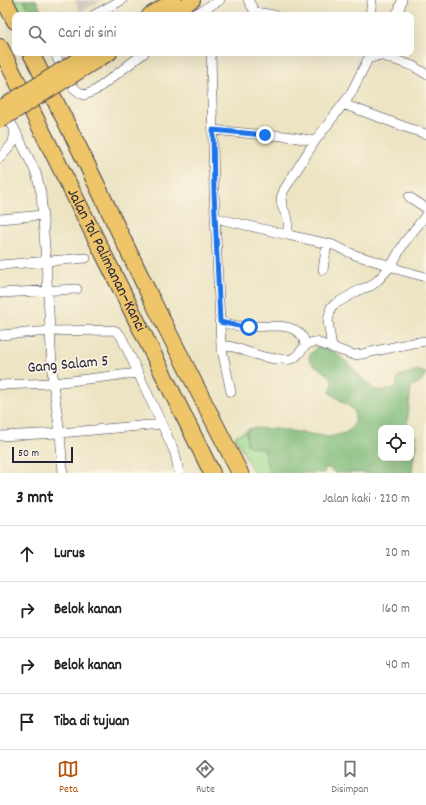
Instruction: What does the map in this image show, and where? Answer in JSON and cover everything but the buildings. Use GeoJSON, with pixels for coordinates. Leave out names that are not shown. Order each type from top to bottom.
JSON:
{"type":"FeatureCollection","features":[{"type":"Feature","properties":{"kind":"highway"},"geometry":{"type":"LineString","coordinates":[[4,0],[12,15]]}},
{"type":"Feature","properties":{"kind":"highway","name":"Jalan Tol Palimanan–Kanci"},"geometry":{"type":"LineString","coordinates":[[0,47],[212,473]]}},
{"type":"Feature","properties":{"kind":"highway","name":"Jalan Tol Palimanan–Kanci"},"geometry":{"type":"LineString","coordinates":[[33,56],[81,152],[150,296],[240,473]]}},
{"type":"Feature","properties":{"kind":"main road"},"geometry":{"type":"LineString","coordinates":[[155,12],[174,0]]}},
{"type":"Feature","properties":{"kind":"main road"},"geometry":{"type":"LineString","coordinates":[[175,12],[193,0]]}},
{"type":"Feature","properties":{"kind":"main road"},"geometry":{"type":"LineString","coordinates":[[0,108],[93,57]]}},
{"type":"Feature","properties":{"kind":"main road"},"geometry":{"type":"LineString","coordinates":[[0,121],[93,57]]}},
{"type":"Feature","properties":{"kind":"street"},"geometry":{"type":"LineString","coordinates":[[100,12],[122,0]]}},
{"type":"Feature","properties":{"kind":"street"},"geometry":{"type":"LineString","coordinates":[[210,10],[220,0]]}},
{"type":"Feature","properties":{"kind":"street"},"geometry":{"type":"LineString","coordinates":[[248,0],[255,12]]}},
{"type":"Feature","properties":{"kind":"street"},"geometry":{"type":"LineString","coordinates":[[370,12],[372,0]]}},
{"type":"Feature","properties":{"kind":"street"},"geometry":{"type":"LineString","coordinates":[[397,12],[402,0]]}},
{"type":"Feature","properties":{"kind":"street"},"geometry":{"type":"LineString","coordinates":[[57,56],[74,88],[85,95],[96,90],[140,56]]}},
{"type":"Feature","properties":{"kind":"street"},"geometry":{"type":"LineString","coordinates":[[211,56],[215,218],[221,345],[231,392]]}},
{"type":"Feature","properties":{"kind":"street"},"geometry":{"type":"LineString","coordinates":[[288,235],[288,219],[282,206],[281,198],[284,190],[315,141],[350,94],[368,59],[377,56]]}},
{"type":"Feature","properties":{"kind":"street"},"geometry":{"type":"LineString","coordinates":[[383,56],[413,66],[426,74]]}},
{"type":"Feature","properties":{"kind":"street"},"geometry":{"type":"LineString","coordinates":[[0,103],[36,173],[41,193],[51,332],[53,383],[60,433],[63,473]]}},
{"type":"Feature","properties":{"kind":"street"},"geometry":{"type":"LineString","coordinates":[[343,104],[426,134]]}},
{"type":"Feature","properties":{"kind":"street"},"geometry":{"type":"LineString","coordinates":[[0,158],[13,143],[15,130]]}},
{"type":"Feature","properties":{"kind":"street"},"geometry":{"type":"LineString","coordinates":[[213,130],[286,136],[315,141]]}},
{"type":"Feature","properties":{"kind":"street"},"geometry":{"type":"LineString","coordinates":[[409,197],[426,208]]}},
{"type":"Feature","properties":{"kind":"street"},"geometry":{"type":"LineString","coordinates":[[0,219],[43,215]]}},
{"type":"Feature","properties":{"kind":"street"},"geometry":{"type":"LineString","coordinates":[[332,348],[328,321],[331,307],[361,289],[371,286],[378,280],[391,266],[404,243],[426,215]]}},
{"type":"Feature","properties":{"kind":"street"},"geometry":{"type":"LineString","coordinates":[[215,218],[327,243],[355,255],[426,277]]}},
{"type":"Feature","properties":{"kind":"street"},"geometry":{"type":"LineString","coordinates":[[323,270],[327,243]]}},
{"type":"Feature","properties":{"kind":"street"},"geometry":{"type":"LineString","coordinates":[[0,265],[86,258]]}},
{"type":"Feature","properties":{"kind":"street"},"geometry":{"type":"LineString","coordinates":[[0,293],[77,289]]}},
{"type":"Feature","properties":{"kind":"street"},"geometry":{"type":"LineString","coordinates":[[220,322],[239,326],[276,326],[288,328],[297,331],[303,337],[305,344]]}},
{"type":"Feature","properties":{"kind":"street"},"geometry":{"type":"LineString","coordinates":[[0,335],[51,332],[116,331],[121,336],[175,453],[179,473]]}},
{"type":"Feature","properties":{"kind":"street"},"geometry":{"type":"LineString","coordinates":[[221,345],[234,347],[266,358],[290,359],[294,358],[305,344],[313,342],[354,355],[426,341]]}},
{"type":"Feature","properties":{"kind":"street","name":"Gang Salam 5"},"geometry":{"type":"LineString","coordinates":[[0,385],[53,383],[138,373]]}},
{"type":"Feature","properties":{"kind":"street"},"geometry":{"type":"LineString","coordinates":[[0,436],[60,433],[161,424]]}},
{"type":"Feature","properties":{"kind":"shaded area"},"geometry":{"type":"Polygon","coordinates":[[[75,0],[103,0],[80,12],[75,0]]]}},
{"type":"Feature","properties":{"kind":"green space"},"geometry":{"type":"Polygon","coordinates":[[[14,0],[24,0],[30,12],[20,12],[14,0]]]}},
{"type":"Feature","properties":{"kind":"green space"},"geometry":{"type":"Polygon","coordinates":[[[24,0],[36,0],[42,12],[30,12],[24,0]]]}},
{"type":"Feature","properties":{"kind":"green space"},"geometry":{"type":"Polygon","coordinates":[[[317,347],[324,348],[336,354],[347,362],[374,390],[383,391],[396,387],[398,376],[417,370],[426,373],[421,382],[411,386],[407,425],[378,425],[378,461],[413,461],[412,473],[335,473],[329,468],[326,468],[324,473],[269,473],[264,449],[247,445],[246,431],[251,428],[277,429],[329,437],[345,433],[352,428],[355,418],[354,410],[330,393],[333,382],[329,375],[313,364],[309,359],[310,354],[317,347]]]}},
{"type":"Feature","properties":{"kind":"green space"},"geometry":{"type":"Polygon","coordinates":[[[246,431],[248,445],[251,447],[264,449],[269,473],[254,473],[235,436],[246,431]]]}},
{"type":"Feature","properties":{"kind":"green space"},"geometry":{"type":"Polygon","coordinates":[[[414,435],[416,436],[417,447],[414,458],[414,435]]]}},
{"type":"Feature","properties":{"kind":"route"},"geometry":{"type":"LineString","coordinates":[[249,327],[220,322],[214,192],[213,130],[265,135]]}}]}
